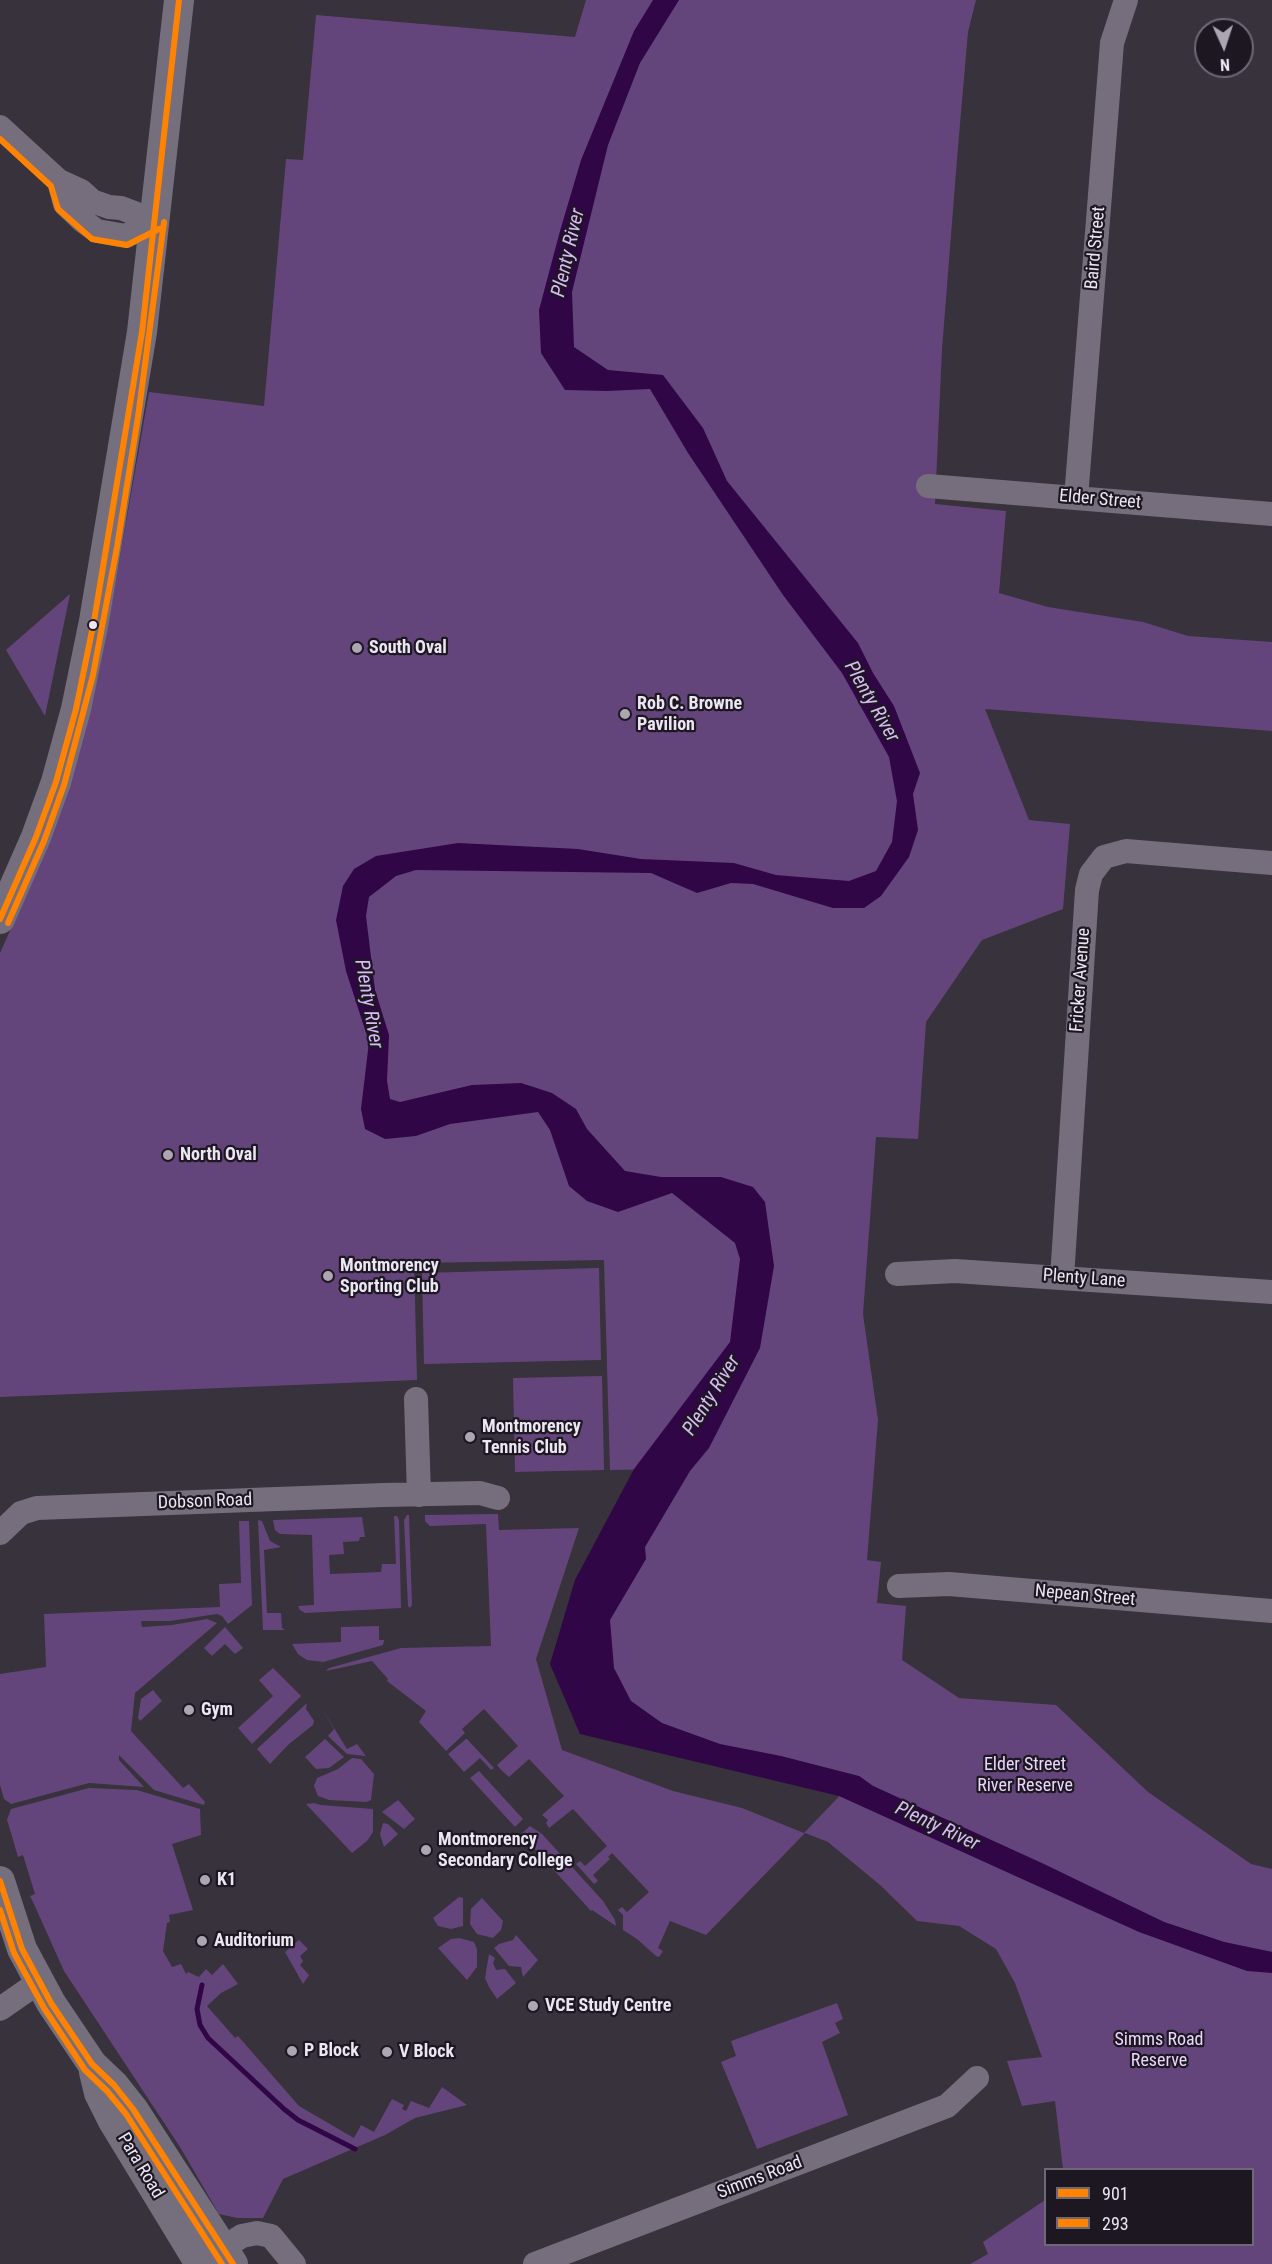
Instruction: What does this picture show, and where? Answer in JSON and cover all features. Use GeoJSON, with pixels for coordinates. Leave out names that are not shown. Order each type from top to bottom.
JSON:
{"type":"FeatureCollection","features":[{"type":"Feature","properties":{"kind":"main road"},"geometry":{"type":"LineString","coordinates":[[0,919],[51,797],[84,673],[129,416],[155,221],[179,0]]}},
{"type":"Feature","properties":{"kind":"main road","name":"Para Road"},"geometry":{"type":"LineString","coordinates":[[0,1881],[22,1949],[39,1982],[92,2064],[114,2085],[133,2109],[214,2259]]}},
{"type":"Feature","properties":{"kind":"street","name":"Baird Street"},"geometry":{"type":"LineString","coordinates":[[1076,498],[1112,43],[1126,0]]}},
{"type":"Feature","properties":{"kind":"street"},"geometry":{"type":"LineString","coordinates":[[0,127],[59,182],[66,204],[82,221],[98,231],[126,236],[155,221]]}},
{"type":"Feature","properties":{"kind":"street","name":"Elder Street"},"geometry":{"type":"LineString","coordinates":[[928,486],[1272,514]]}},
{"type":"Feature","properties":{"kind":"street","name":"Fricker Avenue"},"geometry":{"type":"LineString","coordinates":[[1062,1278],[1086,901],[1091,874],[1104,857],[1126,851],[1272,863]]}},
{"type":"Feature","properties":{"kind":"street","name":"Plenty Lane"},"geometry":{"type":"LineString","coordinates":[[897,1274],[956,1271],[1272,1292]]}},
{"type":"Feature","properties":{"kind":"street"},"geometry":{"type":"LineString","coordinates":[[416,1399],[419,1495]]}},
{"type":"Feature","properties":{"kind":"street","name":"Dobson Road"},"geometry":{"type":"LineString","coordinates":[[0,1533],[21,1513],[37,1508],[480,1493],[498,1498]]}},
{"type":"Feature","properties":{"kind":"street","name":"Nepean Street"},"geometry":{"type":"LineString","coordinates":[[899,1586],[949,1584],[1272,1611]]}},
{"type":"Feature","properties":{"kind":"street"},"geometry":{"type":"LineString","coordinates":[[0,2008],[39,1982]]}},
{"type":"Feature","properties":{"kind":"street","name":"Simms Road"},"geometry":{"type":"LineString","coordinates":[[535,2264],[947,2106],[977,2078]]}},
{"type":"Feature","properties":{"kind":"street"},"geometry":{"type":"LineString","coordinates":[[214,2259],[242,2236],[257,2233],[276,2241],[294,2264]]}},
{"type":"Feature","properties":{"kind":"green space"},"geometry":{"type":"Polygon","coordinates":[[[586,0],[976,0],[968,32],[958,147],[942,349],[935,504],[1006,511],[999,593],[1048,607],[1143,622],[1188,636],[1272,642],[1272,731],[985,709],[1029,820],[1070,824],[1063,909],[982,940],[926,1022],[918,1139],[876,1137],[863,1314],[878,1420],[867,1560],[881,1562],[877,1603],[906,1606],[902,1660],[959,1698],[1056,1705],[1148,1792],[1251,1864],[1272,1869],[1272,1952],[1224,1942],[1164,1922],[873,1786],[859,1776],[849,1787],[1147,1923],[1272,1962],[1272,2264],[970,2264],[988,2254],[983,2242],[1044,2201],[1044,2246],[1254,2246],[1254,2168],[1063,2168],[1055,2101],[1022,2106],[1007,2061],[1042,2057],[1015,1983],[996,1949],[959,1926],[917,1921],[880,1885],[828,1842],[805,1833],[706,1935],[670,1921],[658,1948],[663,1951],[659,1957],[656,1956],[623,1930],[623,1915],[618,1910],[622,1907],[627,1912],[649,1892],[612,1853],[608,1857],[610,1859],[593,1875],[598,1881],[594,1884],[576,1864],[580,1861],[585,1866],[607,1846],[573,1809],[549,1828],[546,1823],[548,1820],[542,1815],[564,1796],[529,1759],[509,1777],[501,1770],[497,1765],[518,1746],[484,1709],[462,1729],[465,1733],[446,1751],[419,1722],[426,1711],[387,1681],[388,1679],[372,1661],[326,1671],[329,1668],[401,1648],[491,1646],[486,1524],[430,1526],[425,1521],[425,1515],[498,1514],[499,1530],[579,1528],[536,1659],[562,1750],[673,1791],[742,1808],[804,1833],[848,1787],[670,1741],[584,1654],[663,1469],[610,1470],[604,1260],[414,1263],[417,1380],[0,1397],[0,953],[38,868],[109,619],[149,392],[264,406],[286,159],[303,160],[316,15],[575,37],[586,0]]]}},
{"type":"Feature","properties":{"kind":"green space"},"geometry":{"type":"Polygon","coordinates":[[[70,594],[45,716],[6,650],[70,594]]]}},
{"type":"Feature","properties":{"kind":"green space"},"geometry":{"type":"Polygon","coordinates":[[[599,1268],[601,1360],[424,1364],[422,1273],[599,1268]]]}},
{"type":"Feature","properties":{"kind":"green space"},"geometry":{"type":"Polygon","coordinates":[[[602,1376],[604,1470],[515,1472],[513,1378],[602,1376]]]}},
{"type":"Feature","properties":{"kind":"green space"},"geometry":{"type":"Polygon","coordinates":[[[409,1515],[412,1605],[410,1608],[408,1606],[404,1520],[409,1515]]]}},
{"type":"Feature","properties":{"kind":"green space"},"geometry":{"type":"Polygon","coordinates":[[[394,1516],[397,1516],[399,1520],[401,1608],[305,1613],[300,1610],[298,1606],[314,1605],[312,1535],[280,1534],[275,1530],[273,1520],[362,1517],[365,1537],[360,1537],[359,1541],[343,1542],[344,1554],[329,1555],[330,1574],[381,1572],[382,1564],[396,1564],[394,1516]]]}},
{"type":"Feature","properties":{"kind":"green space"},"geometry":{"type":"Polygon","coordinates":[[[258,1520],[262,1521],[270,1541],[281,1547],[264,1550],[267,1613],[281,1613],[282,1628],[285,1630],[263,1630],[258,1520]]]}},
{"type":"Feature","properties":{"kind":"green space"},"geometry":{"type":"Polygon","coordinates":[[[239,1521],[249,1521],[252,1605],[228,1624],[222,1616],[217,1614],[170,1621],[141,1621],[142,1627],[207,1619],[217,1623],[135,1693],[131,1731],[183,1788],[189,1784],[205,1802],[204,1805],[154,1790],[119,1755],[119,1760],[144,1787],[89,1783],[11,1804],[4,1799],[0,1785],[0,1674],[46,1667],[44,1614],[220,1607],[219,1584],[241,1583],[239,1521]]]}},
{"type":"Feature","properties":{"kind":"green space"},"geometry":{"type":"Polygon","coordinates":[[[379,1626],[379,1640],[384,1640],[383,1645],[323,1662],[307,1660],[298,1654],[292,1644],[341,1642],[341,1627],[379,1626]]]}},
{"type":"Feature","properties":{"kind":"green space"},"geometry":{"type":"Polygon","coordinates":[[[225,1627],[243,1648],[235,1654],[225,1644],[212,1656],[204,1648],[225,1627]]]}},
{"type":"Feature","properties":{"kind":"green space"},"geometry":{"type":"Polygon","coordinates":[[[273,1668],[301,1696],[252,1744],[238,1728],[273,1696],[259,1680],[273,1668]]]}},
{"type":"Feature","properties":{"kind":"green space"},"geometry":{"type":"Polygon","coordinates":[[[153,1690],[162,1701],[140,1721],[138,1718],[141,1699],[153,1690]]]}},
{"type":"Feature","properties":{"kind":"green space"},"geometry":{"type":"Polygon","coordinates":[[[307,1703],[306,1709],[314,1721],[313,1725],[289,1744],[270,1764],[257,1749],[307,1703]]]}},
{"type":"Feature","properties":{"kind":"green space"},"geometry":{"type":"Polygon","coordinates":[[[321,1707],[347,1749],[357,1744],[366,1756],[347,1754],[328,1736],[334,1729],[321,1707]]]}},
{"type":"Feature","properties":{"kind":"green space"},"geometry":{"type":"Polygon","coordinates":[[[325,1739],[344,1757],[329,1768],[316,1769],[305,1757],[325,1739]]]}},
{"type":"Feature","properties":{"kind":"green space"},"geometry":{"type":"Polygon","coordinates":[[[466,1739],[494,1768],[491,1770],[480,1758],[464,1772],[448,1754],[466,1739]]]}},
{"type":"Feature","properties":{"kind":"green space"},"geometry":{"type":"Polygon","coordinates":[[[352,1758],[361,1759],[374,1774],[371,1800],[366,1802],[329,1800],[318,1796],[314,1786],[317,1778],[338,1769],[352,1758]]]}},
{"type":"Feature","properties":{"kind":"green space"},"geometry":{"type":"Polygon","coordinates":[[[479,1771],[523,1819],[515,1827],[470,1778],[479,1771]]]}},
{"type":"Feature","properties":{"kind":"green space"},"geometry":{"type":"Polygon","coordinates":[[[89,1788],[137,1790],[200,1809],[201,1835],[172,1844],[193,1910],[169,1915],[170,1922],[167,1923],[163,1951],[172,1967],[181,1964],[186,1974],[188,1972],[199,1977],[206,1969],[212,1975],[223,1964],[238,1984],[221,1993],[207,2006],[235,2038],[238,2036],[299,2106],[354,2138],[361,2125],[374,2132],[392,2099],[404,2105],[402,2109],[406,2111],[411,2101],[429,2108],[442,2087],[467,2105],[415,2118],[385,2135],[283,2179],[263,2218],[237,2218],[219,2214],[180,2147],[64,1971],[30,1896],[35,1894],[23,1855],[18,1857],[7,1820],[11,1809],[89,1788]]]}},
{"type":"Feature","properties":{"kind":"green space"},"geometry":{"type":"Polygon","coordinates":[[[398,1800],[415,1819],[404,1829],[382,1812],[398,1800]]]}},
{"type":"Feature","properties":{"kind":"green space"},"geometry":{"type":"Polygon","coordinates":[[[306,1804],[373,1809],[373,1832],[367,1841],[352,1853],[306,1804]]]}},
{"type":"Feature","properties":{"kind":"green space"},"geometry":{"type":"Polygon","coordinates":[[[383,1823],[388,1824],[398,1834],[384,1847],[380,1834],[383,1823]]]}},
{"type":"Feature","properties":{"kind":"green space"},"geometry":{"type":"Polygon","coordinates":[[[530,1826],[542,1834],[603,1901],[615,1920],[616,1926],[591,1911],[521,1834],[530,1826]]]}},
{"type":"Feature","properties":{"kind":"green space"},"geometry":{"type":"Polygon","coordinates":[[[459,1897],[463,1898],[463,1926],[451,1929],[438,1926],[433,1918],[459,1897]]]}},
{"type":"Feature","properties":{"kind":"green space"},"geometry":{"type":"Polygon","coordinates":[[[482,1898],[503,1921],[501,1930],[493,1938],[477,1934],[470,1924],[471,1909],[482,1898]]]}},
{"type":"Feature","properties":{"kind":"green space"},"geometry":{"type":"Polygon","coordinates":[[[516,1935],[538,1960],[523,1977],[521,1967],[509,1966],[494,1948],[513,1940],[516,1935]]]}},
{"type":"Feature","properties":{"kind":"green space"},"geometry":{"type":"Polygon","coordinates":[[[459,1938],[474,1942],[477,1949],[477,1967],[467,1980],[438,1948],[451,1939],[459,1938]]]}},
{"type":"Feature","properties":{"kind":"green space"},"geometry":{"type":"Polygon","coordinates":[[[299,1940],[308,1949],[300,1956],[303,1961],[300,1965],[309,1975],[303,1984],[285,1952],[299,1940]]]}},
{"type":"Feature","properties":{"kind":"green space"},"geometry":{"type":"Polygon","coordinates":[[[489,1954],[495,1958],[493,1963],[496,1970],[505,1969],[516,1983],[497,1999],[485,1978],[489,1954]]]}},
{"type":"Feature","properties":{"kind":"green space"},"geometry":{"type":"Polygon","coordinates":[[[837,2003],[843,2019],[835,2023],[840,2033],[822,2042],[848,2115],[757,2149],[721,2062],[736,2056],[731,2041],[837,2003]]]}},
{"type":"Feature","properties":{"kind":"water","name":"Plenty River"},"geometry":{"type":"Polygon","coordinates":[[[653,0],[679,0],[640,63],[608,145],[572,292],[574,347],[608,370],[663,375],[703,428],[727,481],[858,643],[873,673],[894,706],[920,773],[913,794],[918,830],[909,857],[881,896],[864,908],[833,908],[753,884],[731,883],[697,893],[651,873],[416,870],[396,876],[369,897],[366,916],[375,990],[389,1035],[387,1081],[390,1099],[400,1102],[472,1085],[521,1083],[552,1093],[576,1109],[587,1129],[625,1171],[661,1177],[721,1177],[753,1187],[765,1202],[774,1266],[760,1348],[709,1448],[690,1471],[645,1547],[646,1559],[610,1620],[614,1668],[631,1701],[662,1723],[720,1744],[781,1756],[859,1776],[873,1786],[1164,1922],[1224,1942],[1272,1952],[1272,1973],[1247,1971],[1139,1932],[839,1796],[580,1734],[550,1664],[575,1580],[634,1469],[730,1342],[740,1259],[735,1243],[672,1193],[618,1212],[587,1201],[569,1186],[550,1130],[538,1112],[450,1124],[416,1136],[385,1139],[365,1129],[361,1109],[369,1042],[346,971],[336,920],[343,886],[354,869],[376,856],[458,843],[578,849],[641,859],[734,863],[776,875],[849,881],[876,871],[892,842],[897,801],[889,757],[842,673],[783,595],[688,453],[650,389],[565,390],[541,353],[539,310],[581,160],[634,31],[653,0]]]}},
{"type":"Feature","properties":{"kind":"waterway"},"geometry":{"type":"LineString","coordinates":[[202,1985],[197,2009],[200,2025],[208,2038],[298,2120],[355,2149]]}},
{"type":"Feature","properties":{"kind":"transit line","name":"901"},"geometry":{"type":"LineString","coordinates":[[0,919],[36,837],[56,782],[76,709],[94,621],[142,332],[179,0]]}},
{"type":"Feature","properties":{"kind":"transit line","name":"293"},"geometry":{"type":"LineString","coordinates":[[0,139],[51,186],[58,209],[92,239],[127,245],[159,229]]}},
{"type":"Feature","properties":{"kind":"transit line","name":"293"},"geometry":{"type":"LineString","coordinates":[[8,923],[44,841],[64,785],[93,675],[138,417],[164,222]]}},
{"type":"Feature","properties":{"kind":"transit line","name":"901"},"geometry":{"type":"LineString","coordinates":[[0,1881],[22,1949],[51,2003],[92,2064],[114,2085],[133,2109],[233,2264]]}},
{"type":"Feature","properties":{"kind":"transit line","name":"293"},"geometry":{"type":"LineString","coordinates":[[0,1910],[14,1953],[44,2008],[85,2070],[126,2114],[222,2264]]}},
{"type":"Feature","properties":{"kind":"place","name":"South Oval"},"geometry":{"type":"Point","coordinates":[357,648]}},
{"type":"Feature","properties":{"kind":"place","name":"Rob C. Browne Pavilion"},"geometry":{"type":"Point","coordinates":[625,714]}},
{"type":"Feature","properties":{"kind":"place","name":"North Oval"},"geometry":{"type":"Point","coordinates":[168,1155]}},
{"type":"Feature","properties":{"kind":"place","name":"Montmorency Sporting Club"},"geometry":{"type":"Point","coordinates":[328,1276]}},
{"type":"Feature","properties":{"kind":"place","name":"Montmorency Tennis Club"},"geometry":{"type":"Point","coordinates":[470,1437]}},
{"type":"Feature","properties":{"kind":"place","name":"Gym"},"geometry":{"type":"Point","coordinates":[189,1710]}},
{"type":"Feature","properties":{"kind":"place","name":"Montmorency Secondary College"},"geometry":{"type":"Point","coordinates":[426,1850]}},
{"type":"Feature","properties":{"kind":"place","name":"K1"},"geometry":{"type":"Point","coordinates":[205,1880]}},
{"type":"Feature","properties":{"kind":"place","name":"Auditorium"},"geometry":{"type":"Point","coordinates":[202,1941]}},
{"type":"Feature","properties":{"kind":"place","name":"VCE Study Centre"},"geometry":{"type":"Point","coordinates":[533,2006]}},
{"type":"Feature","properties":{"kind":"place","name":"P Block"},"geometry":{"type":"Point","coordinates":[292,2051]}},
{"type":"Feature","properties":{"kind":"place","name":"V Block"},"geometry":{"type":"Point","coordinates":[387,2052]}},
{"type":"Feature","properties":{"kind":"park label","name":"Elder Street River Reserve"},"geometry":{"type":"Point","coordinates":[1025,1775]}},
{"type":"Feature","properties":{"kind":"park label","name":"Simms Road Reserve"},"geometry":{"type":"Point","coordinates":[1159,2050]}}]}
